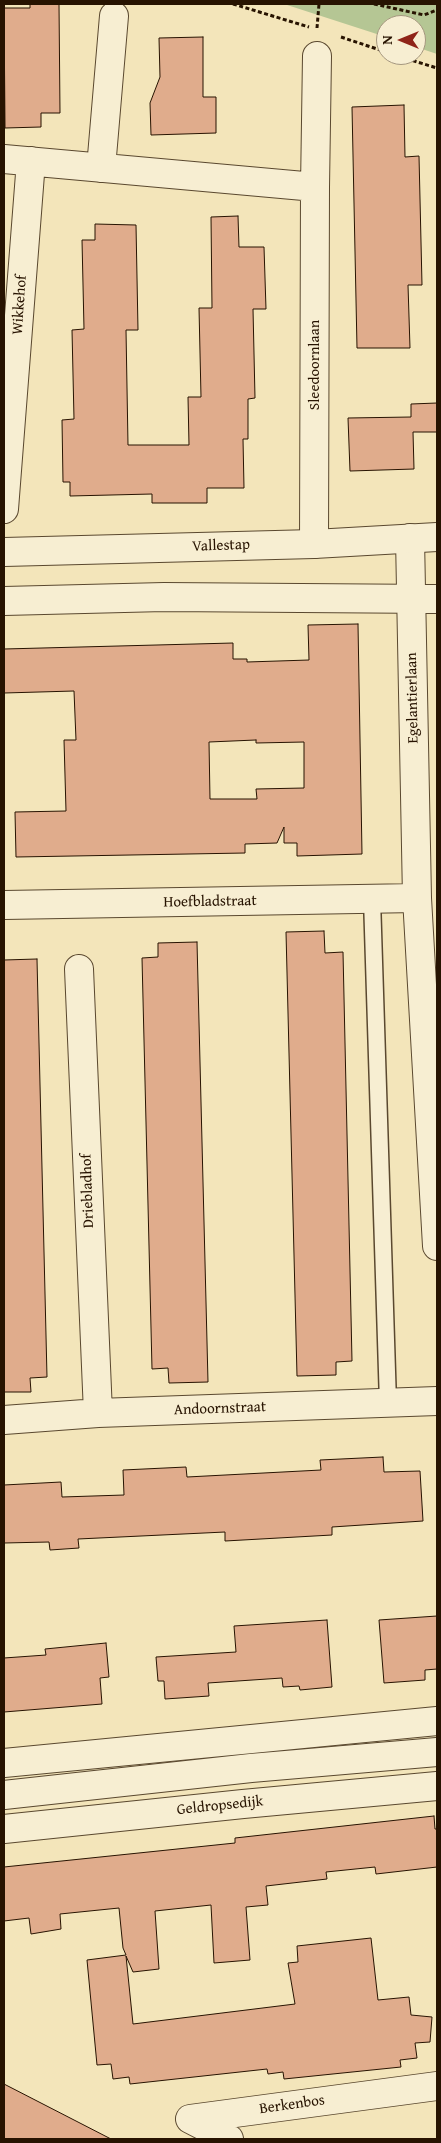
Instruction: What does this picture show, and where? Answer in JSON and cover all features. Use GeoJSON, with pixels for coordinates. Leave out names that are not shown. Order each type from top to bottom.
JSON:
{"type":"FeatureCollection","features":[{"type":"Feature","properties":{"kind":"street"},"geometry":{"type":"LineString","coordinates":[[101,168],[114,16]]}},
{"type":"Feature","properties":{"kind":"street","name":"Sleedoornlaan"},"geometry":{"type":"LineString","coordinates":[[314,544],[317,56]]}},
{"type":"Feature","properties":{"kind":"street"},"geometry":{"type":"LineString","coordinates":[[4,159],[315,187]]}},
{"type":"Feature","properties":{"kind":"street","name":"Wikkehof"},"geometry":{"type":"LineString","coordinates":[[4,509],[31,161]]}},
{"type":"Feature","properties":{"kind":"street","name":"Vallestap"},"geometry":{"type":"LineString","coordinates":[[4,552],[314,544],[437,537]]}},
{"type":"Feature","properties":{"kind":"street","name":"Egelantierlaan"},"geometry":{"type":"LineString","coordinates":[[410,538],[411,599],[427,857],[417,898],[434,1118],[437,1246]]}},
{"type":"Feature","properties":{"kind":"street"},"geometry":{"type":"LineString","coordinates":[[4,601],[164,597],[437,599]]}},
{"type":"Feature","properties":{"kind":"street","name":"Hoefbladstraat"},"geometry":{"type":"LineString","coordinates":[[4,905],[417,898]]}},
{"type":"Feature","properties":{"kind":"street","name":"Driebladhof"},"geometry":{"type":"LineString","coordinates":[[79,969],[98,1413]]}},
{"type":"Feature","properties":{"kind":"street","name":"Andoornstraat"},"geometry":{"type":"LineString","coordinates":[[4,1420],[98,1413],[437,1401]]}},
{"type":"Feature","properties":{"kind":"street"},"geometry":{"type":"LineString","coordinates":[[4,1763],[437,1721]]}},
{"type":"Feature","properties":{"kind":"street"},"geometry":{"type":"LineString","coordinates":[[4,1795],[251,1768],[437,1752]]}},
{"type":"Feature","properties":{"kind":"street","name":"Geldropsedijk"},"geometry":{"type":"LineString","coordinates":[[4,1829],[437,1786]]}},
{"type":"Feature","properties":{"kind":"street","name":"Berkenbos"},"geometry":{"type":"LineString","coordinates":[[229,2139],[190,2119],[437,2086]]}},
{"type":"Feature","properties":{"kind":"lane"},"geometry":{"type":"LineString","coordinates":[[372,899],[388,1403]]}},
{"type":"Feature","properties":{"kind":"path"},"geometry":{"type":"LineString","coordinates":[[374,4],[424,15],[437,10]]}},
{"type":"Feature","properties":{"kind":"green space"},"geometry":{"type":"Polygon","coordinates":[[[284,4],[437,4],[437,54],[426,50],[426,15],[376,15],[376,34],[284,4]]]}},
{"type":"Feature","properties":{"kind":"building"},"geometry":{"type":"Polygon","coordinates":[[[30,4],[59,4],[60,113],[41,113],[41,127],[5,128],[4,8],[30,8],[30,4]]]}},
{"type":"Feature","properties":{"kind":"building"},"geometry":{"type":"Polygon","coordinates":[[[203,37],[203,97],[216,97],[216,133],[151,135],[150,103],[160,77],[159,38],[203,37]]]}},
{"type":"Feature","properties":{"kind":"building"},"geometry":{"type":"Polygon","coordinates":[[[404,105],[405,157],[419,156],[422,285],[408,285],[410,348],[357,348],[352,107],[404,105]]]}},
{"type":"Feature","properties":{"kind":"building"},"geometry":{"type":"Polygon","coordinates":[[[238,216],[239,247],[264,247],[266,309],[253,309],[255,398],[248,399],[248,439],[243,439],[244,488],[207,488],[207,503],[152,503],[152,494],[70,496],[70,482],[63,482],[62,420],[74,419],[72,330],[84,329],[82,240],[95,240],[95,224],[136,225],[138,330],[126,330],[128,445],[189,445],[188,397],[201,397],[199,308],[212,308],[211,217],[238,216]]]}},
{"type":"Feature","properties":{"kind":"building"},"geometry":{"type":"Polygon","coordinates":[[[437,403],[437,432],[413,432],[414,469],[350,471],[348,418],[411,417],[411,404],[437,403]]]}},
{"type":"Feature","properties":{"kind":"building"},"geometry":{"type":"Polygon","coordinates":[[[358,624],[362,854],[297,856],[297,843],[284,843],[284,827],[277,843],[245,844],[245,853],[16,857],[15,812],[66,811],[64,740],[76,740],[74,691],[4,693],[4,649],[233,643],[233,659],[247,659],[247,662],[309,660],[308,625],[358,624]],[[256,740],[209,742],[210,799],[257,799],[256,789],[304,788],[304,742],[256,743],[256,740]]]}},
{"type":"Feature","properties":{"kind":"building"},"geometry":{"type":"Polygon","coordinates":[[[324,931],[325,953],[343,952],[352,1361],[336,1362],[336,1375],[297,1376],[286,932],[324,931]]]}},
{"type":"Feature","properties":{"kind":"building"},"geometry":{"type":"Polygon","coordinates":[[[197,942],[208,1382],[169,1383],[168,1368],[152,1369],[142,958],[158,957],[158,943],[197,942]]]}},
{"type":"Feature","properties":{"kind":"building"},"geometry":{"type":"Polygon","coordinates":[[[37,959],[47,1377],[30,1378],[31,1392],[4,1392],[4,960],[37,959]]]}},
{"type":"Feature","properties":{"kind":"building"},"geometry":{"type":"Polygon","coordinates":[[[383,1457],[384,1472],[420,1471],[423,1521],[332,1527],[332,1535],[225,1541],[225,1532],[78,1539],[79,1548],[50,1550],[49,1542],[4,1543],[4,1485],[61,1482],[62,1497],[124,1495],[123,1470],[186,1467],[187,1477],[321,1470],[320,1460],[383,1457]]]}},
{"type":"Feature","properties":{"kind":"building"},"geometry":{"type":"Polygon","coordinates":[[[437,1616],[437,1669],[425,1670],[425,1680],[384,1683],[379,1620],[437,1616]]]}},
{"type":"Feature","properties":{"kind":"building"},"geometry":{"type":"Polygon","coordinates":[[[327,1620],[332,1687],[300,1690],[299,1686],[283,1687],[282,1678],[208,1683],[209,1696],[165,1699],[164,1681],[158,1681],[156,1657],[236,1652],[234,1626],[327,1620]]]}},
{"type":"Feature","properties":{"kind":"building"},"geometry":{"type":"Polygon","coordinates":[[[106,1643],[109,1677],[100,1678],[102,1704],[4,1712],[4,1658],[46,1655],[45,1649],[106,1643]]]}},
{"type":"Feature","properties":{"kind":"building"},"geometry":{"type":"Polygon","coordinates":[[[434,1816],[435,1829],[437,1829],[437,1867],[376,1874],[375,1867],[326,1872],[327,1879],[266,1886],[268,1905],[246,1907],[250,1960],[214,1963],[211,1905],[155,1911],[159,1969],[133,1972],[126,1956],[133,2024],[295,2004],[288,1963],[298,1962],[297,1946],[371,1938],[378,2000],[409,1997],[411,2015],[432,2017],[430,2042],[415,2043],[417,2058],[400,2060],[401,2067],[284,2079],[283,2072],[268,2074],[267,2069],[130,2084],[129,2077],[113,2079],[111,2064],[97,2065],[87,1960],[126,1955],[123,1948],[119,1908],[60,1914],[61,1929],[31,1934],[29,1918],[4,1921],[4,1867],[235,1843],[235,1838],[434,1816]]]}},
{"type":"Feature","properties":{"kind":"building"},"geometry":{"type":"Polygon","coordinates":[[[4,2084],[111,2139],[4,2139],[4,2084]]]}}]}
